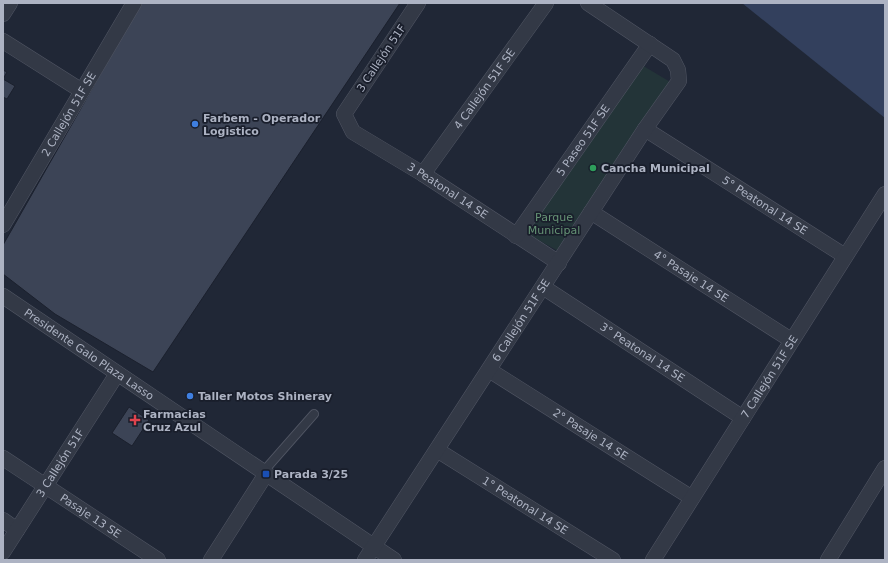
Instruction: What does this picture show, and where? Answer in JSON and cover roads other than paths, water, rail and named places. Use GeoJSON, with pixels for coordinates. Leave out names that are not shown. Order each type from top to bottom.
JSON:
{"type":"FeatureCollection","features":[{"type":"Feature","properties":{"kind":"street"},"geometry":{"type":"LineString","coordinates":[[3,14],[10,3]]}},
{"type":"Feature","properties":{"kind":"street","name":"2 Callejón 51F SE"},"geometry":{"type":"LineString","coordinates":[[3,225],[134,3]]}},
{"type":"Feature","properties":{"kind":"street","name":"3 Callejón 51F"},"geometry":{"type":"LineString","coordinates":[[344,114],[418,3]]}},
{"type":"Feature","properties":{"kind":"street","name":"4 Callejón 51F SE"},"geometry":{"type":"LineString","coordinates":[[423,174],[546,3]]}},
{"type":"Feature","properties":{"kind":"street"},"geometry":{"type":"LineString","coordinates":[[588,3],[650,44]]}},
{"type":"Feature","properties":{"kind":"street"},"geometry":{"type":"LineString","coordinates":[[3,41],[82,91]]}},
{"type":"Feature","properties":{"kind":"street","name":"6 Callejón 51F SE"},"geometry":{"type":"LineString","coordinates":[[365,560],[645,129],[678,81],[678,70],[673,60],[650,44]]}},
{"type":"Feature","properties":{"kind":"street","name":"5 Paseo 51F SE"},"geometry":{"type":"LineString","coordinates":[[516,236],[650,44]]}},
{"type":"Feature","properties":{"kind":"street","name":"3 Peatonal 14 SE"},"geometry":{"type":"LineString","coordinates":[[344,114],[353,132],[423,174],[558,263]]}},
{"type":"Feature","properties":{"kind":"street","name":"5° Peatonal 14 SE"},"geometry":{"type":"LineString","coordinates":[[645,129],[845,256]]}},
{"type":"Feature","properties":{"kind":"street","name":"7 Callejón 51F SE"},"geometry":{"type":"LineString","coordinates":[[653,560],[791,340],[885,194]]}},
{"type":"Feature","properties":{"kind":"street","name":"4° Pasaje 14 SE"},"geometry":{"type":"LineString","coordinates":[[591,212],[791,340]]}},
{"type":"Feature","properties":{"kind":"street","name":"3° Peatonal 14 SE"},"geometry":{"type":"LineString","coordinates":[[543,287],[742,418]]}},
{"type":"Feature","properties":{"kind":"street","name":"Presidente Galo Plaza Lasso"},"geometry":{"type":"LineString","coordinates":[[3,296],[394,560]]}},
{"type":"Feature","properties":{"kind":"street","name":"2° Pasaje 14 SE"},"geometry":{"type":"LineString","coordinates":[[489,370],[692,498]]}},
{"type":"Feature","properties":{"kind":"street","name":"3 Callejón 51F"},"geometry":{"type":"LineString","coordinates":[[3,552],[117,374]]}},
{"type":"Feature","properties":{"kind":"street","name":"1° Peatonal 14 SE"},"geometry":{"type":"LineString","coordinates":[[437,450],[613,560]]}},
{"type":"Feature","properties":{"kind":"street","name":"Pasaje 13 SE"},"geometry":{"type":"LineString","coordinates":[[3,458],[158,560]]}},
{"type":"Feature","properties":{"kind":"street"},"geometry":{"type":"LineString","coordinates":[[828,560],[885,468]]}},
{"type":"Feature","properties":{"kind":"street"},"geometry":{"type":"LineString","coordinates":[[211,560],[264,473]]}},
{"type":"Feature","properties":{"kind":"street"},"geometry":{"type":"LineString","coordinates":[[3,520],[17,530]]}},
{"type":"Feature","properties":{"kind":"lane"},"geometry":{"type":"LineString","coordinates":[[264,473],[314,414]]}},
{"type":"Feature","properties":{"kind":"water"},"geometry":{"type":"Polygon","coordinates":[[[742,3],[885,3],[885,118],[742,3]]]}},
{"type":"Feature","properties":{"kind":"place","name":"Farbem - Operador Logistico"},"geometry":{"type":"Point","coordinates":[195,124]}},
{"type":"Feature","properties":{"kind":"place","name":"Cancha Municipal"},"geometry":{"type":"Point","coordinates":[593,168]}},
{"type":"Feature","properties":{"kind":"place","name":"Taller Motos Shineray"},"geometry":{"type":"Point","coordinates":[190,396]}},
{"type":"Feature","properties":{"kind":"place","name":"Farmacias Cruz Azul"},"geometry":{"type":"Point","coordinates":[135,420]}},
{"type":"Feature","properties":{"kind":"place","name":"Parada 3/25"},"geometry":{"type":"Point","coordinates":[266,474]}},
{"type":"Feature","properties":{"kind":"park label","name":"Parque Municipal"},"geometry":{"type":"Point","coordinates":[554,223]}}]}
